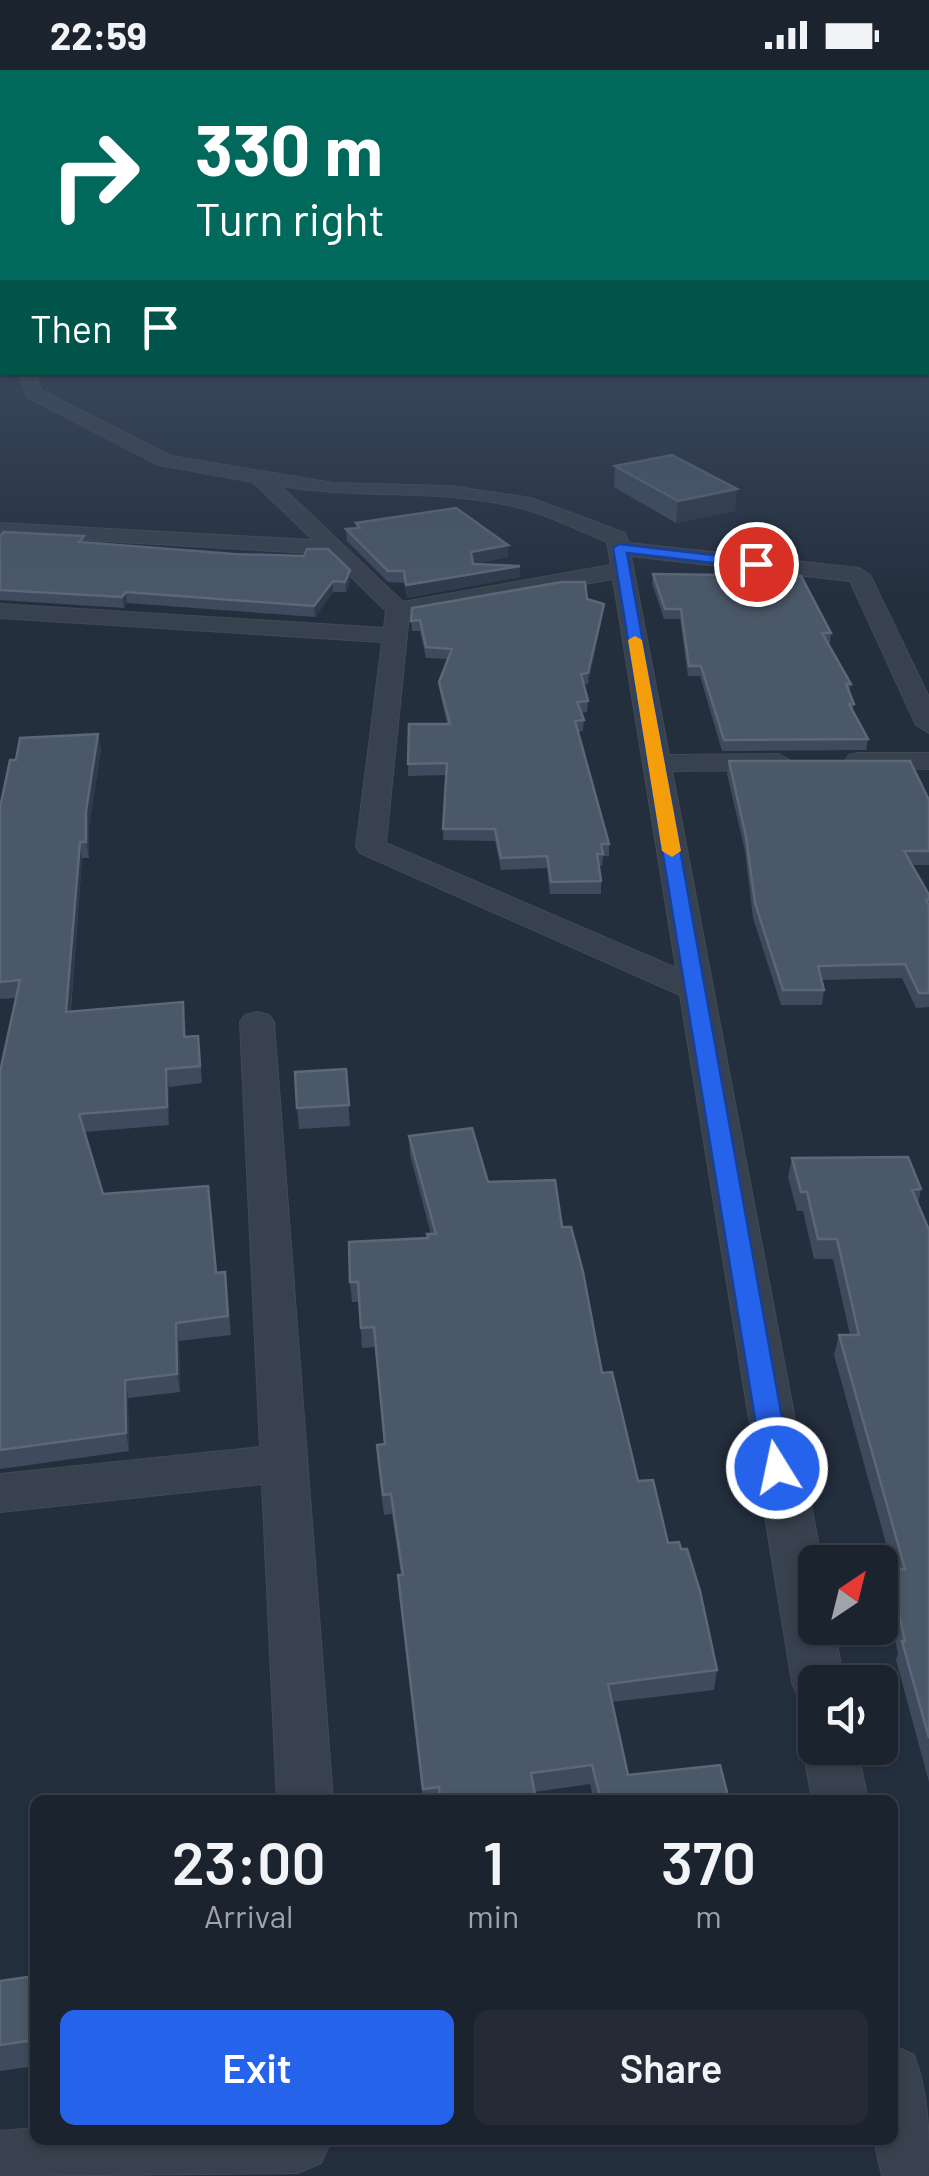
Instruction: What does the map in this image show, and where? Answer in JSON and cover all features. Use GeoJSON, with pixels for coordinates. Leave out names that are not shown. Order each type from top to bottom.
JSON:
{"type":"FeatureCollection","features":[{"type":"Feature","properties":{"kind":"street"},"geometry":{"type":"LineString","coordinates":[[51,402],[166,460],[333,489],[450,492],[531,504],[617,538],[815,1665]]}},
{"type":"Feature","properties":{"kind":"street"},"geometry":{"type":"LineString","coordinates":[[260,476],[334,548],[397,623],[372,847],[695,989]]}},
{"type":"Feature","properties":{"kind":"street"},"geometry":{"type":"LineString","coordinates":[[0,529],[334,548]]}},
{"type":"Feature","properties":{"kind":"street"},"geometry":{"type":"LineString","coordinates":[[0,611],[397,623],[621,559],[859,576],[929,726]]}},
{"type":"Feature","properties":{"kind":"street"},"geometry":{"type":"LineString","coordinates":[[656,763],[929,761]]}},
{"type":"Feature","properties":{"kind":"street"},"geometry":{"type":"LineString","coordinates":[[257,1022],[305,1795]]}},
{"type":"Feature","properties":{"kind":"street"},"geometry":{"type":"LineString","coordinates":[[0,1493],[284,1462]]}},
{"type":"Feature","properties":{"kind":"street"},"geometry":{"type":"LineString","coordinates":[[833,1765],[839,1795]]}},
{"type":"Feature","properties":{"kind":"street"},"geometry":{"type":"LineString","coordinates":[[898,2107],[915,2176]]}},
{"type":"Feature","properties":{"kind":"street"},"geometry":{"type":"LineString","coordinates":[[0,2164],[236,2145]]}},
{"type":"Feature","properties":{"kind":"building"},"geometry":{"type":"Polygon","coordinates":[[[672,455],[737,489],[678,501],[615,466],[672,455]]]}},
{"type":"Feature","properties":{"kind":"building"},"geometry":{"type":"Polygon","coordinates":[[[456,508],[508,545],[471,552],[473,564],[520,566],[406,585],[404,571],[388,571],[346,529],[360,528],[356,523],[456,508]]]}},
{"type":"Feature","properties":{"kind":"building"},"geometry":{"type":"Polygon","coordinates":[[[4,532],[84,536],[79,542],[234,554],[304,556],[307,549],[328,549],[350,570],[345,582],[333,581],[314,606],[126,592],[122,597],[0,590],[0,536],[4,532]]]}},
{"type":"Feature","properties":{"kind":"building"},"geometry":{"type":"Polygon","coordinates":[[[653,574],[801,576],[831,633],[822,633],[851,684],[846,684],[854,704],[849,704],[868,739],[724,740],[701,666],[689,666],[681,609],[665,609],[653,574]]]}},
{"type":"Feature","properties":{"kind":"building"},"geometry":{"type":"Polygon","coordinates":[[[562,582],[585,582],[587,599],[604,604],[588,673],[581,674],[588,701],[577,702],[584,720],[575,721],[609,844],[601,844],[603,854],[597,854],[601,881],[551,882],[547,856],[501,858],[495,829],[443,829],[447,763],[408,764],[409,724],[450,724],[439,682],[452,649],[426,647],[420,620],[411,621],[412,608],[562,582]]]}},
{"type":"Feature","properties":{"kind":"building"},"geometry":{"type":"Polygon","coordinates":[[[98,734],[86,811],[86,842],[80,842],[66,1012],[183,1002],[184,1037],[198,1036],[200,1066],[166,1069],[167,1107],[79,1114],[103,1194],[208,1186],[216,1273],[225,1272],[228,1316],[176,1323],[177,1374],[125,1380],[126,1433],[0,1450],[0,1072],[20,980],[0,982],[0,808],[10,760],[16,760],[20,738],[98,734]]]}},
{"type":"Feature","properties":{"kind":"building"},"geometry":{"type":"Polygon","coordinates":[[[729,761],[910,761],[929,800],[929,851],[904,851],[929,895],[929,993],[919,993],[905,964],[818,966],[824,990],[783,990],[755,903],[746,837],[729,761]]]}},
{"type":"Feature","properties":{"kind":"building"},"geometry":{"type":"Polygon","coordinates":[[[346,1069],[349,1105],[297,1108],[295,1072],[346,1069]]]}},
{"type":"Feature","properties":{"kind":"building"},"geometry":{"type":"Polygon","coordinates":[[[472,1128],[488,1182],[555,1180],[562,1227],[571,1227],[583,1272],[602,1373],[612,1372],[638,1481],[653,1480],[668,1543],[679,1542],[681,1549],[687,1549],[717,1670],[608,1684],[628,1775],[720,1765],[728,1795],[600,1795],[592,1765],[531,1773],[535,1795],[440,1795],[439,1787],[423,1789],[398,1575],[403,1575],[391,1494],[383,1495],[377,1445],[385,1444],[374,1327],[361,1328],[358,1282],[350,1282],[349,1242],[428,1238],[427,1234],[436,1234],[409,1136],[472,1128]]]}},
{"type":"Feature","properties":{"kind":"building"},"geometry":{"type":"Polygon","coordinates":[[[908,1157],[921,1189],[912,1190],[929,1230],[929,1738],[902,1641],[898,1569],[905,1569],[839,1335],[859,1335],[837,1239],[818,1239],[807,1192],[801,1192],[792,1158],[908,1157]]]}},
{"type":"Feature","properties":{"kind":"building"},"geometry":{"type":"Polygon","coordinates":[[[30,1977],[30,2041],[0,2045],[0,1981],[30,1977]]]}},
{"type":"Feature","properties":{"kind":"slow traffic"},"geometry":{"type":"LineString","coordinates":[[635,640],[672,851]]}},
{"type":"Feature","properties":{"kind":"route"},"geometry":{"type":"LineString","coordinates":[[756,564],[619,548],[777,1468]]}}]}
